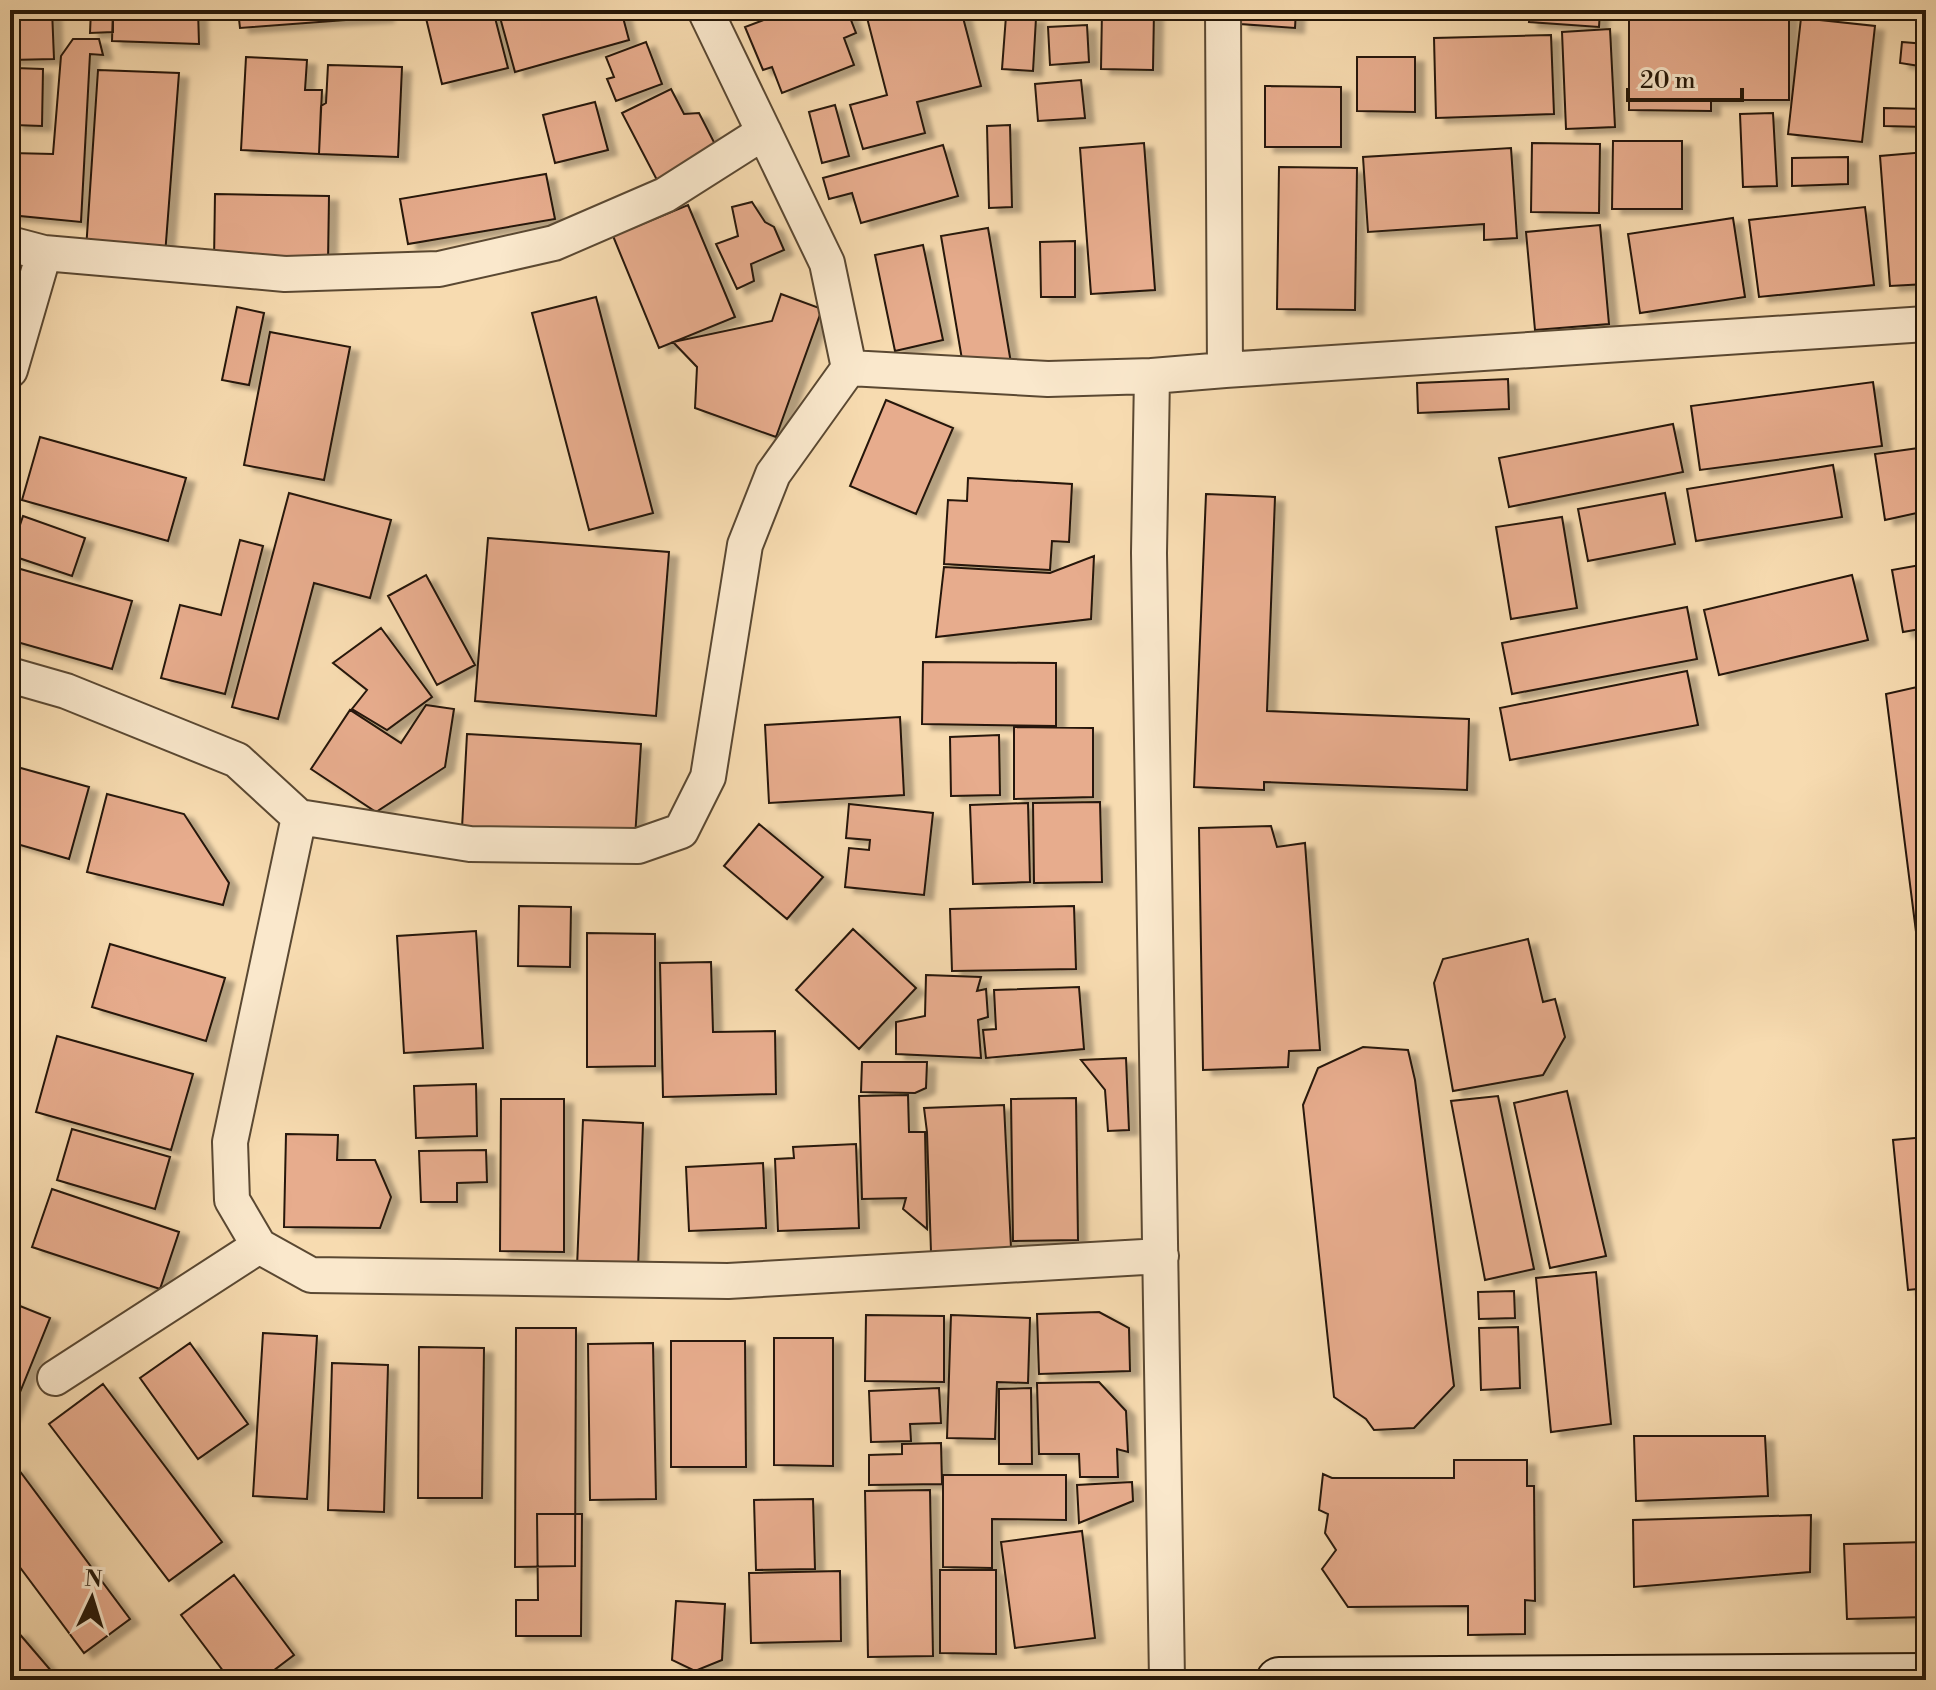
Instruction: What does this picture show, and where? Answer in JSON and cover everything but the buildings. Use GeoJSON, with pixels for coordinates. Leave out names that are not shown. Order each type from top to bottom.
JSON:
{"type":"FeatureCollection","features":[{"type":"Feature","properties":{"kind":"street"},"geometry":{"type":"LineString","coordinates":[[10,675],[66,691],[237,760],[299,817],[470,844],[638,846],[681,831],[708,777],[745,545],[773,474],[849,368],[827,263],[705,10]]}},
{"type":"Feature","properties":{"kind":"street"},"geometry":{"type":"LineString","coordinates":[[1223,10],[1225,370]]}},
{"type":"Feature","properties":{"kind":"street"},"geometry":{"type":"LineString","coordinates":[[10,244],[44,253],[285,274],[439,269],[554,243],[665,195],[764,132]]}},
{"type":"Feature","properties":{"kind":"street"},"geometry":{"type":"LineString","coordinates":[[10,370],[44,253]]}},
{"type":"Feature","properties":{"kind":"street"},"geometry":{"type":"LineString","coordinates":[[849,368],[1048,379],[1152,376],[1926,324]]}},
{"type":"Feature","properties":{"kind":"street"},"geometry":{"type":"LineString","coordinates":[[1152,376],[1149,553],[1167,1680]]}},
{"type":"Feature","properties":{"kind":"street"},"geometry":{"type":"LineString","coordinates":[[299,817],[230,1142],[232,1200],[259,1246],[311,1275],[728,1281],[1161,1256]]}},
{"type":"Feature","properties":{"kind":"street"},"geometry":{"type":"LineString","coordinates":[[55,1378],[259,1246]]}},
{"type":"Feature","properties":{"kind":"street"},"geometry":{"type":"LineString","coordinates":[[1279,1680],[1926,1676]]}}]}
